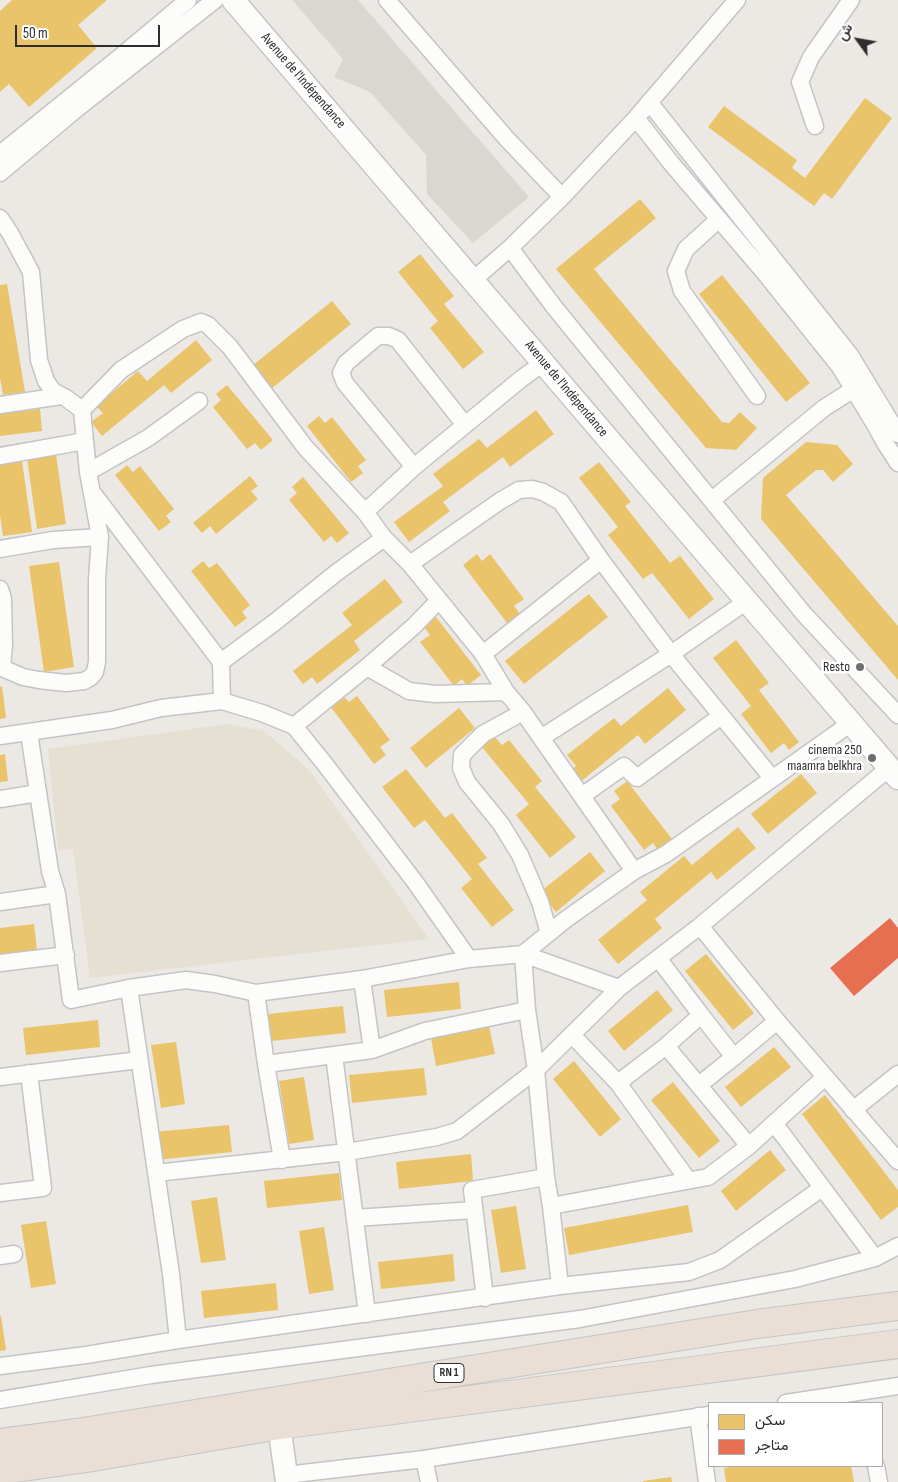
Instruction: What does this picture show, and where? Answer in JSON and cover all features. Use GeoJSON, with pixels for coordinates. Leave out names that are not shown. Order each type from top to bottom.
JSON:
{"type":"FeatureCollection","features":[{"type":"Feature","properties":{"kind":"highway","name":"RN 1"},"geometry":{"type":"LineString","coordinates":[[0,1444],[757,1324],[898,1306]]}},
{"type":"Feature","properties":{"kind":"highway","name":"RN 1"},"geometry":{"type":"LineString","coordinates":[[0,1470],[87,1458],[279,1425],[898,1344]]}},
{"type":"Feature","properties":{"kind":"main road","name":"Avenue de l'Indépendance"},"geometry":{"type":"LineString","coordinates":[[233,0],[851,724],[895,769]]}},
{"type":"Feature","properties":{"kind":"main road"},"geometry":{"type":"LineString","coordinates":[[279,1425],[287,1479]]}},
{"type":"Feature","properties":{"kind":"street"},"geometry":{"type":"LineString","coordinates":[[0,154],[188,0]]}},
{"type":"Feature","properties":{"kind":"street"},"geometry":{"type":"LineString","coordinates":[[0,173],[74,111],[215,0]]}},
{"type":"Feature","properties":{"kind":"street"},"geometry":{"type":"LineString","coordinates":[[387,0],[506,138],[562,197]]}},
{"type":"Feature","properties":{"kind":"street"},"geometry":{"type":"LineString","coordinates":[[473,280],[510,248],[562,197],[636,118],[737,0]]}},
{"type":"Feature","properties":{"kind":"street"},"geometry":{"type":"LineString","coordinates":[[815,126],[800,82],[811,57],[851,0]]}},
{"type":"Feature","properties":{"kind":"street"},"geometry":{"type":"LineString","coordinates":[[649,102],[850,355],[898,434]]}},
{"type":"Feature","properties":{"kind":"street"},"geometry":{"type":"LineString","coordinates":[[636,118],[670,163],[719,219],[840,367],[898,463]]}},
{"type":"Feature","properties":{"kind":"street"},"geometry":{"type":"LineString","coordinates":[[0,218],[31,272],[39,360],[46,381],[53,391],[82,410]]}},
{"type":"Feature","properties":{"kind":"street"},"geometry":{"type":"LineString","coordinates":[[719,219],[686,249],[676,270],[682,291],[756,396]]}},
{"type":"Feature","properties":{"kind":"street"},"geometry":{"type":"LineString","coordinates":[[510,248],[555,308],[804,614],[898,715]]}},
{"type":"Feature","properties":{"kind":"street"},"geometry":{"type":"LineString","coordinates":[[0,589],[3,599],[4,636],[1,667],[23,677],[39,680],[66,683],[84,681],[91,677],[95,672],[97,662],[97,579],[100,537],[88,472],[82,410],[121,370],[183,329],[201,322],[208,325],[230,347],[305,447],[364,512],[384,538],[410,564],[483,654],[506,692],[523,712],[634,871]]}},
{"type":"Feature","properties":{"kind":"street"},"geometry":{"type":"LineString","coordinates":[[414,467],[345,383],[341,373],[346,363],[378,336],[389,336],[398,340],[465,425]]}},
{"type":"Feature","properties":{"kind":"street"},"geometry":{"type":"LineString","coordinates":[[364,512],[414,467],[543,363]]}},
{"type":"Feature","properties":{"kind":"street"},"geometry":{"type":"LineString","coordinates":[[712,500],[824,408],[854,389]]}},
{"type":"Feature","properties":{"kind":"street"},"geometry":{"type":"LineString","coordinates":[[0,405],[61,396]]}},
{"type":"Feature","properties":{"kind":"street"},"geometry":{"type":"LineString","coordinates":[[88,472],[148,438],[199,401]]}},
{"type":"Feature","properties":{"kind":"street"},"geometry":{"type":"LineString","coordinates":[[0,456],[85,441]]}},
{"type":"Feature","properties":{"kind":"street"},"geometry":{"type":"LineString","coordinates":[[410,564],[500,501],[519,490],[532,489],[562,502],[601,560],[671,654],[772,778]]}},
{"type":"Feature","properties":{"kind":"street"},"geometry":{"type":"LineString","coordinates":[[93,493],[221,662],[222,702]]}},
{"type":"Feature","properties":{"kind":"street"},"geometry":{"type":"LineString","coordinates":[[0,548],[53,540],[100,537]]}},
{"type":"Feature","properties":{"kind":"street"},"geometry":{"type":"LineString","coordinates":[[221,662],[384,538]]}},
{"type":"Feature","properties":{"kind":"street"},"geometry":{"type":"LineString","coordinates":[[483,654],[601,560]]}},
{"type":"Feature","properties":{"kind":"street"},"geometry":{"type":"LineString","coordinates":[[294,726],[368,667],[440,600]]}},
{"type":"Feature","properties":{"kind":"street"},"geometry":{"type":"LineString","coordinates":[[541,738],[671,654],[747,601]]}},
{"type":"Feature","properties":{"kind":"street"},"geometry":{"type":"LineString","coordinates":[[368,667],[410,691],[435,694],[506,692]]}},
{"type":"Feature","properties":{"kind":"street"},"geometry":{"type":"LineString","coordinates":[[0,736],[112,720],[161,708],[222,702],[256,710],[294,726],[324,762],[415,882],[469,958]]}},
{"type":"Feature","properties":{"kind":"street"},"geometry":{"type":"LineString","coordinates":[[523,712],[482,734],[462,755],[461,768],[467,782],[501,824],[520,855],[540,902],[549,933]]}},
{"type":"Feature","properties":{"kind":"street"},"geometry":{"type":"LineString","coordinates":[[582,796],[624,766],[637,778],[721,716]]}},
{"type":"Feature","properties":{"kind":"street"},"geometry":{"type":"LineString","coordinates":[[523,954],[634,871],[666,854],[851,724]]}},
{"type":"Feature","properties":{"kind":"street"},"geometry":{"type":"LineString","coordinates":[[29,733],[50,871],[57,894],[71,1000],[129,988],[186,980],[256,993],[362,979],[469,958],[523,954],[619,988]]}},
{"type":"Feature","properties":{"kind":"street"},"geometry":{"type":"LineString","coordinates":[[156,1173],[347,1152],[437,1138],[457,1131],[536,1070],[619,988],[700,926],[895,769]]}},
{"type":"Feature","properties":{"kind":"street"},"geometry":{"type":"LineString","coordinates":[[0,799],[38,793]]}},
{"type":"Feature","properties":{"kind":"street"},"geometry":{"type":"LineString","coordinates":[[0,902],[57,894]]}},
{"type":"Feature","properties":{"kind":"street"},"geometry":{"type":"LineString","coordinates":[[700,926],[898,1162]]}},
{"type":"Feature","properties":{"kind":"street"},"geometry":{"type":"LineString","coordinates":[[523,954],[527,1010],[536,1070],[546,1177],[560,1286]]}},
{"type":"Feature","properties":{"kind":"street"},"geometry":{"type":"LineString","coordinates":[[0,963],[66,955]]}},
{"type":"Feature","properties":{"kind":"street"},"geometry":{"type":"LineString","coordinates":[[658,958],[734,1057]]}},
{"type":"Feature","properties":{"kind":"street"},"geometry":{"type":"LineString","coordinates":[[362,979],[372,1050]]}},
{"type":"Feature","properties":{"kind":"street"},"geometry":{"type":"LineString","coordinates":[[129,988],[171,1274],[178,1340]]}},
{"type":"Feature","properties":{"kind":"street"},"geometry":{"type":"LineString","coordinates":[[256,993],[282,1160]]}},
{"type":"Feature","properties":{"kind":"street"},"geometry":{"type":"LineString","coordinates":[[266,1064],[372,1050],[425,1031],[527,1010]]}},
{"type":"Feature","properties":{"kind":"street"},"geometry":{"type":"LineString","coordinates":[[618,1083],[666,1046],[701,1015]]}},
{"type":"Feature","properties":{"kind":"street"},"geometry":{"type":"LineString","coordinates":[[699,1085],[778,1021]]}},
{"type":"Feature","properties":{"kind":"street"},"geometry":{"type":"LineString","coordinates":[[572,1035],[618,1083],[688,1180]]}},
{"type":"Feature","properties":{"kind":"street"},"geometry":{"type":"LineString","coordinates":[[666,1046],[748,1146]]}},
{"type":"Feature","properties":{"kind":"street"},"geometry":{"type":"LineString","coordinates":[[334,1055],[367,1314]]}},
{"type":"Feature","properties":{"kind":"street"},"geometry":{"type":"LineString","coordinates":[[0,1077],[139,1060]]}},
{"type":"Feature","properties":{"kind":"street"},"geometry":{"type":"LineString","coordinates":[[0,1193],[44,1188],[29,1073]]}},
{"type":"Feature","properties":{"kind":"street"},"geometry":{"type":"LineString","coordinates":[[854,1110],[898,1074]]}},
{"type":"Feature","properties":{"kind":"street"},"geometry":{"type":"LineString","coordinates":[[551,1206],[688,1180],[708,1178],[748,1146],[825,1077]]}},
{"type":"Feature","properties":{"kind":"street"},"geometry":{"type":"LineString","coordinates":[[774,1123],[875,1258]]}},
{"type":"Feature","properties":{"kind":"street"},"geometry":{"type":"LineString","coordinates":[[485,1298],[472,1190],[546,1177]]}},
{"type":"Feature","properties":{"kind":"street"},"geometry":{"type":"LineString","coordinates":[[0,1366],[560,1286],[689,1272],[720,1260],[822,1188]]}},
{"type":"Feature","properties":{"kind":"street"},"geometry":{"type":"LineString","coordinates":[[355,1218],[474,1210]]}},
{"type":"Feature","properties":{"kind":"street"},"geometry":{"type":"LineString","coordinates":[[0,1400],[151,1375],[580,1319],[795,1279],[875,1258],[898,1246]]}},
{"type":"Feature","properties":{"kind":"street"},"geometry":{"type":"LineString","coordinates":[[802,1402],[864,1398],[898,1386]]}},
{"type":"Feature","properties":{"kind":"street"},"geometry":{"type":"LineString","coordinates":[[287,1479],[704,1416],[707,1482]]}},
{"type":"Feature","properties":{"kind":"street"},"geometry":{"type":"LineString","coordinates":[[424,1458],[429,1482]]}},
{"type":"Feature","properties":{"kind":"street"},"geometry":{"type":"LineString","coordinates":[[876,1467],[879,1482]]}},
{"type":"Feature","properties":{"kind":"shaded area"},"geometry":{"type":"Polygon","coordinates":[[[292,0],[358,0],[529,197],[473,243],[427,194],[426,155],[370,92],[334,77],[343,59],[292,0]]]}},
{"type":"Feature","properties":{"kind":"shaded area"},"geometry":{"type":"Polygon","coordinates":[[[227,724],[264,731],[310,771],[429,939],[90,978],[73,849],[58,850],[48,749],[227,724]]]}},
{"type":"Feature","properties":{"kind":"building: سكن"},"geometry":{"type":"Polygon","coordinates":[[[12,0],[107,0],[78,25],[97,48],[29,107],[9,84],[0,92],[0,11],[12,0]]]}},
{"type":"Feature","properties":{"kind":"building: سكن"},"geometry":{"type":"Polygon","coordinates":[[[865,98],[892,118],[832,199],[824,193],[814,206],[708,127],[724,106],[797,160],[792,168],[805,178],[865,98]]]}},
{"type":"Feature","properties":{"kind":"building: سكن"},"geometry":{"type":"Polygon","coordinates":[[[640,199],[656,218],[594,269],[722,422],[729,423],[740,412],[757,428],[736,450],[706,448],[556,269],[640,199]]]}},
{"type":"Feature","properties":{"kind":"building: سكن"},"geometry":{"type":"Polygon","coordinates":[[[420,254],[454,296],[444,304],[484,352],[463,369],[430,328],[438,321],[398,272],[420,254]]]}},
{"type":"Feature","properties":{"kind":"building: سكن"},"geometry":{"type":"Polygon","coordinates":[[[722,275],[810,383],[786,402],[699,294],[722,275]]]}},
{"type":"Feature","properties":{"kind":"building: سكن"},"geometry":{"type":"Polygon","coordinates":[[[7,284],[25,392],[3,395],[0,378],[0,285],[7,284]]]}},
{"type":"Feature","properties":{"kind":"building: سكن"},"geometry":{"type":"Polygon","coordinates":[[[332,301],[351,324],[271,389],[252,366],[332,301]]]}},
{"type":"Feature","properties":{"kind":"building: سكن"},"geometry":{"type":"Polygon","coordinates":[[[196,340],[212,360],[171,393],[164,385],[102,436],[91,422],[103,413],[96,406],[138,371],[147,381],[196,340]]]}},
{"type":"Feature","properties":{"kind":"building: سكن"},"geometry":{"type":"Polygon","coordinates":[[[227,385],[273,440],[261,450],[255,443],[247,449],[213,407],[221,400],[216,394],[227,385]]]}},
{"type":"Feature","properties":{"kind":"building: سكن"},"geometry":{"type":"Polygon","coordinates":[[[40,409],[42,431],[0,436],[0,414],[40,409]]]}},
{"type":"Feature","properties":{"kind":"building: سكن"},"geometry":{"type":"Polygon","coordinates":[[[536,410],[554,434],[510,467],[503,457],[443,502],[450,511],[409,542],[394,522],[443,486],[433,474],[479,439],[487,448],[536,410]]]}},
{"type":"Feature","properties":{"kind":"building: سكن"},"geometry":{"type":"Polygon","coordinates":[[[319,416],[325,423],[332,417],[366,460],[358,466],[363,473],[351,482],[307,426],[319,416]]]}},
{"type":"Feature","properties":{"kind":"building: سكن"},"geometry":{"type":"Polygon","coordinates":[[[806,442],[837,445],[853,464],[833,482],[823,470],[816,470],[786,495],[898,626],[898,680],[761,519],[763,478],[806,442]]]}},
{"type":"Feature","properties":{"kind":"building: سكن"},"geometry":{"type":"Polygon","coordinates":[[[56,454],[66,524],[37,529],[27,458],[56,454]]]}},
{"type":"Feature","properties":{"kind":"building: سكن"},"geometry":{"type":"Polygon","coordinates":[[[22,461],[32,532],[3,536],[0,515],[0,464],[22,461]]]}},
{"type":"Feature","properties":{"kind":"building: سكن"},"geometry":{"type":"Polygon","coordinates":[[[599,462],[631,502],[625,506],[670,563],[680,556],[714,599],[689,619],[652,573],[643,579],[608,535],[618,527],[579,478],[599,462]]]}},
{"type":"Feature","properties":{"kind":"building: سكن"},"geometry":{"type":"Polygon","coordinates":[[[127,465],[133,472],[140,466],[174,509],[166,516],[171,522],[159,531],[115,475],[127,465]]]}},
{"type":"Feature","properties":{"kind":"building: سكن"},"geometry":{"type":"Polygon","coordinates":[[[250,476],[258,486],[251,491],[258,499],[216,534],[210,526],[202,533],[193,523],[250,476]]]}},
{"type":"Feature","properties":{"kind":"building: سكن"},"geometry":{"type":"Polygon","coordinates":[[[303,477],[349,533],[337,543],[331,536],[324,542],[289,500],[297,493],[292,487],[303,477]]]}},
{"type":"Feature","properties":{"kind":"building: سكن"},"geometry":{"type":"Polygon","coordinates":[[[477,554],[482,561],[490,554],[524,599],[514,606],[520,614],[507,623],[463,565],[477,554]]]}},
{"type":"Feature","properties":{"kind":"building: سكن"},"geometry":{"type":"Polygon","coordinates":[[[203,561],[209,568],[217,563],[250,605],[242,612],[247,618],[235,627],[191,571],[203,561]]]}},
{"type":"Feature","properties":{"kind":"building: سكن"},"geometry":{"type":"Polygon","coordinates":[[[59,562],[74,667],[44,672],[29,566],[59,562]]]}},
{"type":"Feature","properties":{"kind":"building: سكن"},"geometry":{"type":"Polygon","coordinates":[[[385,579],[403,602],[354,641],[360,650],[317,684],[312,677],[303,684],[293,671],[352,625],[342,613],[385,579]]]}},
{"type":"Feature","properties":{"kind":"building: سكن"},"geometry":{"type":"Polygon","coordinates":[[[589,594],[608,617],[524,684],[505,661],[589,594]]]}},
{"type":"Feature","properties":{"kind":"building: سكن"},"geometry":{"type":"Polygon","coordinates":[[[436,617],[481,675],[467,686],[462,679],[454,686],[420,642],[430,635],[424,627],[436,617]]]}},
{"type":"Feature","properties":{"kind":"building: سكن"},"geometry":{"type":"Polygon","coordinates":[[[736,640],[769,683],[759,690],[799,742],[789,750],[784,743],[771,753],[741,714],[751,706],[713,658],[736,640]]]}},
{"type":"Feature","properties":{"kind":"building: سكن"},"geometry":{"type":"Polygon","coordinates":[[[2,686],[6,718],[0,719],[0,687],[2,686]]]}},
{"type":"Feature","properties":{"kind":"building: سكن"},"geometry":{"type":"Polygon","coordinates":[[[668,688],[686,710],[645,744],[638,735],[579,783],[569,771],[576,766],[567,755],[614,718],[621,726],[668,688]]]}},
{"type":"Feature","properties":{"kind":"building: سكن"},"geometry":{"type":"Polygon","coordinates":[[[343,696],[349,702],[357,696],[390,740],[380,747],[386,755],[374,764],[330,706],[343,696]]]}},
{"type":"Feature","properties":{"kind":"building: سكن"},"geometry":{"type":"Polygon","coordinates":[[[459,708],[475,728],[426,768],[410,748],[459,708]]]}},
{"type":"Feature","properties":{"kind":"building: سكن"},"geometry":{"type":"Polygon","coordinates":[[[494,736],[502,745],[509,740],[542,781],[535,787],[576,837],[550,858],[516,815],[529,804],[481,746],[494,736]]]}},
{"type":"Feature","properties":{"kind":"building: سكن"},"geometry":{"type":"Polygon","coordinates":[[[5,754],[8,781],[0,782],[0,755],[5,754]]]}},
{"type":"Feature","properties":{"kind":"building: سكن"},"geometry":{"type":"Polygon","coordinates":[[[406,769],[445,818],[452,813],[487,858],[478,864],[514,910],[492,927],[461,888],[472,879],[425,820],[414,828],[382,787],[406,769]]]}},
{"type":"Feature","properties":{"kind":"building: سكن"},"geometry":{"type":"Polygon","coordinates":[[[801,774],[817,793],[768,834],[751,814],[801,774]]]}},
{"type":"Feature","properties":{"kind":"building: سكن"},"geometry":{"type":"Polygon","coordinates":[[[627,781],[672,839],[658,850],[653,843],[644,850],[611,806],[620,799],[614,791],[627,781]]]}},
{"type":"Feature","properties":{"kind":"building: سكن"},"geometry":{"type":"Polygon","coordinates":[[[738,827],[756,848],[717,880],[711,872],[655,919],[662,928],[618,964],[598,940],[647,900],[640,892],[684,856],[692,865],[738,827]]]}},
{"type":"Feature","properties":{"kind":"building: سكن"},"geometry":{"type":"Polygon","coordinates":[[[590,852],[605,871],[556,912],[540,892],[590,852]]]}},
{"type":"Feature","properties":{"kind":"building: سكن"},"geometry":{"type":"Polygon","coordinates":[[[34,924],[37,951],[0,955],[0,928],[34,924]]]}},
{"type":"Feature","properties":{"kind":"building: سكن"},"geometry":{"type":"Polygon","coordinates":[[[706,954],[754,1013],[733,1030],[685,971],[706,954]]]}},
{"type":"Feature","properties":{"kind":"building: سكن"},"geometry":{"type":"Polygon","coordinates":[[[459,982],[461,1009],[387,1017],[384,990],[459,982]]]}},
{"type":"Feature","properties":{"kind":"building: سكن"},"geometry":{"type":"Polygon","coordinates":[[[657,990],[673,1010],[624,1051],[608,1031],[657,990]]]}},
{"type":"Feature","properties":{"kind":"building: سكن"},"geometry":{"type":"Polygon","coordinates":[[[343,1006],[346,1033],[271,1041],[268,1014],[343,1006]]]}},
{"type":"Feature","properties":{"kind":"building: سكن"},"geometry":{"type":"Polygon","coordinates":[[[98,1020],[100,1047],[26,1055],[23,1028],[98,1020]]]}},
{"type":"Feature","properties":{"kind":"building: سكن"},"geometry":{"type":"Polygon","coordinates":[[[489,1026],[495,1054],[436,1066],[431,1038],[489,1026]]]}},
{"type":"Feature","properties":{"kind":"building: سكن"},"geometry":{"type":"Polygon","coordinates":[[[176,1042],[185,1104],[161,1108],[151,1045],[176,1042]]]}},
{"type":"Feature","properties":{"kind":"building: سكن"},"geometry":{"type":"Polygon","coordinates":[[[774,1047],[791,1067],[741,1107],[725,1087],[774,1047]]]}},
{"type":"Feature","properties":{"kind":"building: سكن"},"geometry":{"type":"Polygon","coordinates":[[[574,1061],[621,1119],[600,1137],[553,1079],[574,1061]]]}},
{"type":"Feature","properties":{"kind":"building: سكن"},"geometry":{"type":"Polygon","coordinates":[[[424,1068],[427,1095],[352,1103],[349,1075],[424,1068]]]}},
{"type":"Feature","properties":{"kind":"building: سكن"},"geometry":{"type":"Polygon","coordinates":[[[304,1077],[314,1140],[289,1144],[279,1081],[304,1077]]]}},
{"type":"Feature","properties":{"kind":"building: سكن"},"geometry":{"type":"Polygon","coordinates":[[[673,1082],[720,1141],[699,1158],[651,1100],[673,1082]]]}},
{"type":"Feature","properties":{"kind":"building: سكن"},"geometry":{"type":"Polygon","coordinates":[[[825,1095],[898,1190],[898,1207],[881,1220],[802,1114],[825,1095]]]}},
{"type":"Feature","properties":{"kind":"building: سكن"},"geometry":{"type":"Polygon","coordinates":[[[229,1125],[232,1152],[157,1160],[154,1132],[229,1125]]]}},
{"type":"Feature","properties":{"kind":"building: سكن"},"geometry":{"type":"Polygon","coordinates":[[[770,1150],[786,1170],[736,1211],[721,1191],[770,1150]]]}},
{"type":"Feature","properties":{"kind":"building: سكن"},"geometry":{"type":"Polygon","coordinates":[[[471,1154],[473,1181],[399,1189],[396,1162],[471,1154]]]}},
{"type":"Feature","properties":{"kind":"building: سكن"},"geometry":{"type":"Polygon","coordinates":[[[339,1173],[342,1200],[267,1208],[264,1181],[339,1173]]]}},
{"type":"Feature","properties":{"kind":"building: سكن"},"geometry":{"type":"Polygon","coordinates":[[[217,1197],[226,1260],[201,1263],[191,1201],[217,1197]]]}},
{"type":"Feature","properties":{"kind":"building: سكن"},"geometry":{"type":"Polygon","coordinates":[[[688,1205],[693,1232],[569,1255],[564,1228],[688,1205]]]}},
{"type":"Feature","properties":{"kind":"building: سكن"},"geometry":{"type":"Polygon","coordinates":[[[516,1206],[526,1269],[501,1273],[491,1210],[516,1206]]]}},
{"type":"Feature","properties":{"kind":"building: سكن"},"geometry":{"type":"Polygon","coordinates":[[[46,1221],[56,1284],[31,1288],[21,1225],[46,1221]]]}},
{"type":"Feature","properties":{"kind":"building: سكن"},"geometry":{"type":"Polygon","coordinates":[[[324,1227],[334,1290],[309,1294],[299,1231],[324,1227]]]}},
{"type":"Feature","properties":{"kind":"building: سكن"},"geometry":{"type":"Polygon","coordinates":[[[453,1254],[455,1281],[381,1289],[378,1262],[453,1254]]]}},
{"type":"Feature","properties":{"kind":"building: سكن"},"geometry":{"type":"Polygon","coordinates":[[[276,1283],[278,1310],[204,1318],[201,1291],[276,1283]]]}},
{"type":"Feature","properties":{"kind":"building: سكن"},"geometry":{"type":"Polygon","coordinates":[[[0,1316],[6,1350],[0,1351],[0,1316]]]}},
{"type":"Feature","properties":{"kind":"building: سكن"},"geometry":{"type":"Polygon","coordinates":[[[851,1467],[854,1482],[726,1482],[724,1468],[851,1467]]]}},
{"type":"Feature","properties":{"kind":"building: سكن"},"geometry":{"type":"Polygon","coordinates":[[[671,1477],[672,1482],[643,1482],[643,1481],[671,1477]]]}},
{"type":"Feature","properties":{"kind":"building: متاجر"},"geometry":{"type":"Polygon","coordinates":[[[890,918],[898,928],[898,958],[854,996],[830,968],[890,918]]]}},
{"type":"Feature","properties":{"kind":"place","name":"Resto"},"geometry":{"type":"Point","coordinates":[860,667]}},
{"type":"Feature","properties":{"kind":"place","name":"cinema 250 maamra belkhra"},"geometry":{"type":"Point","coordinates":[872,758]}}]}
